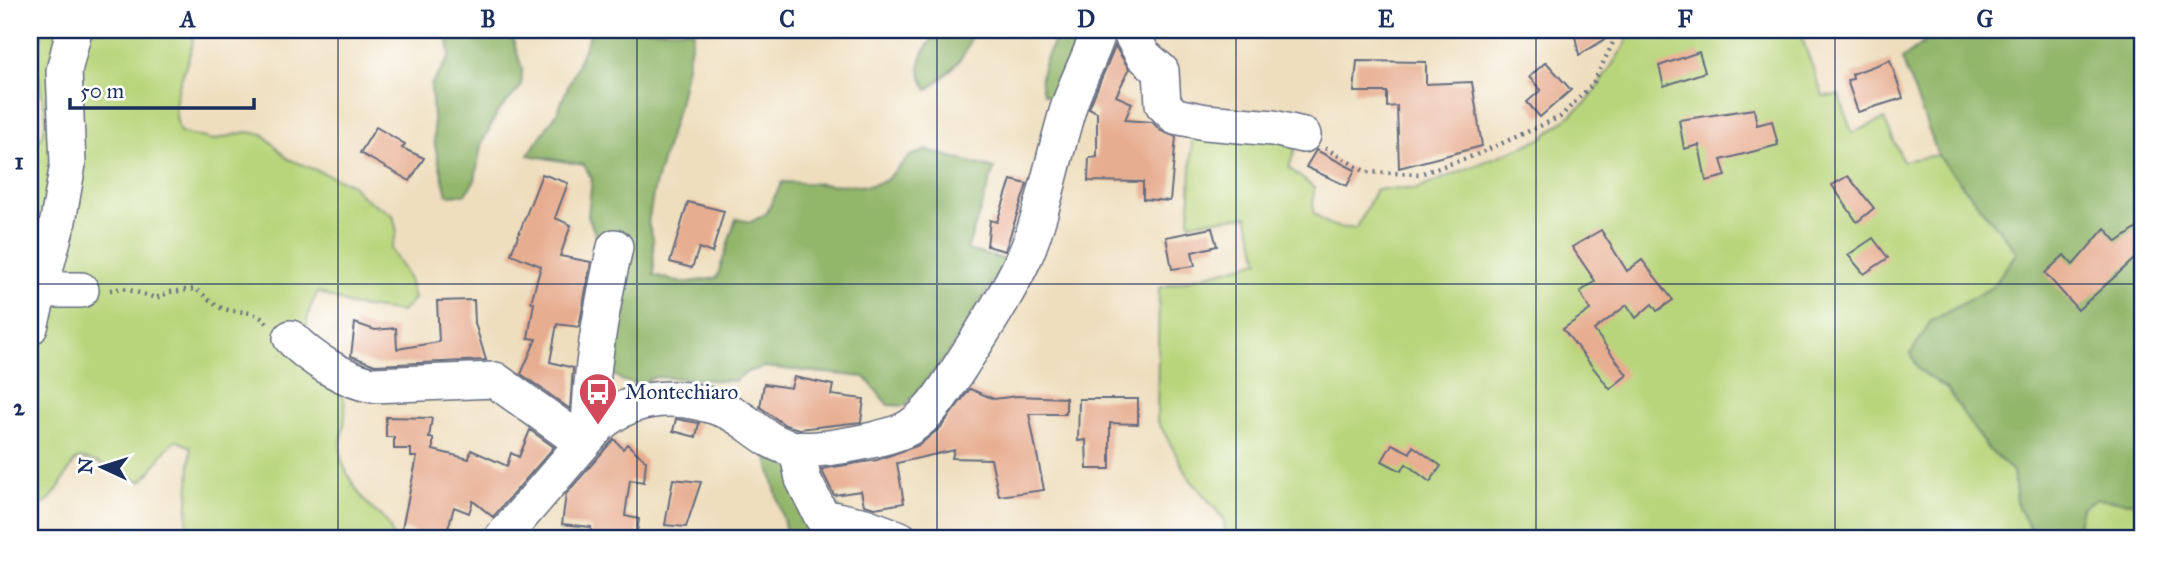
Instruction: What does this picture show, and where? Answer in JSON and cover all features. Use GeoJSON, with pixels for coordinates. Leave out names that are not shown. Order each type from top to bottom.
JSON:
{"type":"FeatureCollection","features":[{"type":"Feature","properties":{"kind":"street"},"geometry":{"type":"LineString","coordinates":[[30,327],[58,221],[68,164],[64,71],[74,30]]}},
{"type":"Feature","properties":{"kind":"street"},"geometry":{"type":"LineString","coordinates":[[501,539],[586,439],[612,413],[630,405],[677,398],[728,412],[773,442],[797,449],[838,447],[908,428],[928,412],[954,377],[994,313],[1025,255],[1069,105],[1099,30]]}},
{"type":"Feature","properties":{"kind":"street"},"geometry":{"type":"LineString","coordinates":[[1129,30],[1143,55],[1161,71],[1163,104],[1175,116],[1206,122],[1273,128],[1303,135]]}},
{"type":"Feature","properties":{"kind":"street"},"geometry":{"type":"LineString","coordinates":[[586,439],[597,329],[615,247]]}},
{"type":"Feature","properties":{"kind":"street"},"geometry":{"type":"LineString","coordinates":[[39,286],[55,290],[81,289]]}},
{"type":"Feature","properties":{"kind":"street"},"geometry":{"type":"LineString","coordinates":[[291,338],[301,349],[356,382],[373,385],[495,380],[586,439]]}},
{"type":"Feature","properties":{"kind":"street"},"geometry":{"type":"LineString","coordinates":[[797,449],[803,479],[822,517],[865,526],[900,539]]}},
{"type":"Feature","properties":{"kind":"path"},"geometry":{"type":"LineString","coordinates":[[1303,135],[1366,172],[1420,174],[1443,167],[1560,117],[1593,84],[1619,30]]}},
{"type":"Feature","properties":{"kind":"path"},"geometry":{"type":"LineString","coordinates":[[81,289],[123,288],[156,298],[170,292],[195,289],[220,307],[243,309],[262,317],[272,330],[291,338]]}},
{"type":"Feature","properties":{"kind":"green space"},"geometry":{"type":"Polygon","coordinates":[[[37,30],[194,30],[176,104],[180,132],[213,140],[246,132],[263,134],[288,159],[351,184],[363,197],[393,215],[397,232],[391,249],[409,279],[414,299],[402,312],[350,305],[318,292],[309,311],[307,327],[310,340],[341,390],[345,407],[341,448],[344,466],[363,498],[388,524],[393,539],[186,539],[191,447],[176,440],[141,481],[87,459],[78,458],[53,495],[40,505],[30,508],[30,165],[34,148],[43,134],[46,117],[37,68],[42,34],[37,30]]]}},
{"type":"Feature","properties":{"kind":"green space"},"geometry":{"type":"Polygon","coordinates":[[[447,30],[510,30],[522,69],[521,87],[497,113],[481,145],[475,180],[465,194],[447,195],[435,146],[431,85],[450,57],[447,30]]]}},
{"type":"Feature","properties":{"kind":"green space"},"geometry":{"type":"Polygon","coordinates":[[[592,30],[694,30],[680,100],[654,189],[648,223],[653,238],[654,275],[682,283],[717,278],[736,219],[751,222],[766,214],[782,182],[868,186],[885,181],[910,156],[927,150],[994,169],[967,250],[1006,260],[946,357],[905,406],[888,405],[865,377],[764,367],[747,372],[734,381],[655,377],[640,384],[623,381],[606,369],[612,274],[588,216],[592,179],[584,165],[528,155],[557,113],[592,30]]]}},
{"type":"Feature","properties":{"kind":"green space"},"geometry":{"type":"Polygon","coordinates":[[[938,30],[971,30],[970,39],[957,64],[928,90],[920,73],[921,59],[938,30]]]}},
{"type":"Feature","properties":{"kind":"green space"},"geometry":{"type":"Polygon","coordinates":[[[1057,30],[1082,30],[1052,98],[1044,94],[1041,78],[1057,30]]]}},
{"type":"Feature","properties":{"kind":"green space"},"geometry":{"type":"Polygon","coordinates":[[[1628,30],[1799,30],[1823,96],[1839,95],[1852,133],[1884,119],[1903,161],[1938,155],[2017,252],[1992,287],[1930,322],[1918,369],[1947,389],[1987,448],[2013,471],[2018,508],[2037,539],[1225,539],[1224,519],[1190,479],[1157,420],[1159,288],[1259,261],[1247,216],[1189,223],[1192,138],[1269,139],[1296,146],[1289,168],[1314,188],[1313,212],[1333,226],[1357,228],[1376,189],[1417,189],[1541,139],[1588,101],[1626,44],[1628,30]]]}},
{"type":"Feature","properties":{"kind":"green space"},"geometry":{"type":"Polygon","coordinates":[[[1941,30],[2143,30],[2143,503],[2096,499],[2082,507],[2075,539],[2037,539],[2018,508],[2013,471],[1987,448],[1947,389],[1918,369],[1911,353],[1930,322],[1992,287],[2017,252],[1938,155],[1902,59],[1941,30]]]}},
{"type":"Feature","properties":{"kind":"green space"},"geometry":{"type":"Polygon","coordinates":[[[765,451],[785,461],[876,539],[792,539],[786,531],[765,451]]]}},
{"type":"Feature","properties":{"kind":"green space"},"geometry":{"type":"Polygon","coordinates":[[[2096,499],[2143,503],[2143,539],[2075,539],[2082,507],[2096,499]]]}},
{"type":"Feature","properties":{"kind":"building"},"geometry":{"type":"Polygon","coordinates":[[[1582,30],[1620,30],[1579,55],[1575,36],[1582,30]]]}},
{"type":"Feature","properties":{"kind":"building"},"geometry":{"type":"Polygon","coordinates":[[[1115,46],[1129,69],[1116,96],[1132,103],[1125,120],[1152,122],[1161,131],[1176,137],[1170,201],[1143,199],[1143,182],[1088,181],[1089,158],[1097,157],[1097,112],[1089,108],[1115,46]]]}},
{"type":"Feature","properties":{"kind":"building"},"geometry":{"type":"Polygon","coordinates":[[[1699,52],[1705,72],[1664,86],[1659,66],[1699,52]]]}},
{"type":"Feature","properties":{"kind":"building"},"geometry":{"type":"Polygon","coordinates":[[[1890,60],[1903,98],[1858,112],[1847,80],[1853,79],[1852,74],[1890,60]]]}},
{"type":"Feature","properties":{"kind":"building"},"geometry":{"type":"Polygon","coordinates":[[[1357,61],[1426,62],[1426,84],[1472,82],[1482,146],[1399,168],[1397,106],[1387,107],[1387,92],[1354,92],[1357,61]]]}},
{"type":"Feature","properties":{"kind":"building"},"geometry":{"type":"Polygon","coordinates":[[[1546,62],[1571,90],[1540,117],[1527,102],[1541,90],[1529,77],[1546,62]]]}},
{"type":"Feature","properties":{"kind":"building"},"geometry":{"type":"Polygon","coordinates":[[[1754,109],[1757,125],[1772,121],[1778,145],[1721,160],[1726,176],[1706,181],[1699,145],[1684,149],[1679,120],[1754,109]]]}},
{"type":"Feature","properties":{"kind":"building"},"geometry":{"type":"Polygon","coordinates":[[[376,127],[405,144],[402,148],[424,158],[410,181],[360,153],[376,127]]]}},
{"type":"Feature","properties":{"kind":"building"},"geometry":{"type":"Polygon","coordinates":[[[1316,150],[1355,170],[1347,186],[1306,167],[1316,150]]]}},
{"type":"Feature","properties":{"kind":"building"},"geometry":{"type":"Polygon","coordinates":[[[542,174],[568,183],[555,218],[571,225],[560,256],[591,262],[579,327],[557,324],[550,362],[573,368],[570,409],[521,374],[536,339],[528,338],[534,303],[531,302],[541,266],[511,254],[542,174]]]}},
{"type":"Feature","properties":{"kind":"building"},"geometry":{"type":"Polygon","coordinates":[[[1848,176],[1874,208],[1857,222],[1832,185],[1848,176]]]}},
{"type":"Feature","properties":{"kind":"building"},"geometry":{"type":"Polygon","coordinates":[[[1011,180],[1027,184],[1005,251],[987,246],[990,220],[997,222],[1011,180]]]}},
{"type":"Feature","properties":{"kind":"building"},"geometry":{"type":"Polygon","coordinates":[[[688,202],[724,211],[712,253],[699,248],[692,268],[670,262],[688,202]]]}},
{"type":"Feature","properties":{"kind":"building"},"geometry":{"type":"Polygon","coordinates":[[[2143,224],[2143,251],[2078,310],[2045,273],[2064,255],[2073,265],[2105,228],[2117,242],[2143,224]]]}},
{"type":"Feature","properties":{"kind":"building"},"geometry":{"type":"Polygon","coordinates":[[[1212,228],[1217,246],[1192,252],[1195,266],[1172,269],[1166,237],[1212,228]]]}},
{"type":"Feature","properties":{"kind":"building"},"geometry":{"type":"Polygon","coordinates":[[[1601,230],[1627,271],[1642,260],[1673,300],[1657,311],[1652,304],[1636,318],[1627,305],[1594,330],[1627,375],[1610,389],[1563,329],[1590,310],[1580,292],[1595,281],[1572,247],[1601,230]]]}},
{"type":"Feature","properties":{"kind":"building"},"geometry":{"type":"Polygon","coordinates":[[[1873,238],[1888,258],[1864,274],[1848,255],[1873,238]]]}},
{"type":"Feature","properties":{"kind":"building"},"geometry":{"type":"Polygon","coordinates":[[[474,300],[475,323],[486,360],[375,365],[351,356],[355,323],[375,330],[396,328],[397,349],[439,342],[437,301],[474,300]]]}},
{"type":"Feature","properties":{"kind":"building"},"geometry":{"type":"Polygon","coordinates":[[[794,377],[833,385],[831,395],[864,399],[861,422],[799,429],[785,425],[760,407],[764,384],[791,388],[794,377]]]}},
{"type":"Feature","properties":{"kind":"building"},"geometry":{"type":"Polygon","coordinates":[[[970,389],[994,399],[1017,396],[1066,398],[1066,414],[1029,414],[1044,490],[999,496],[991,459],[952,458],[954,450],[897,463],[904,503],[875,508],[864,505],[861,491],[834,495],[821,469],[877,460],[919,445],[941,427],[970,389]]]}},
{"type":"Feature","properties":{"kind":"building"},"geometry":{"type":"Polygon","coordinates":[[[1079,399],[1138,399],[1138,424],[1110,423],[1110,469],[1087,469],[1086,440],[1078,441],[1079,399]]]}},
{"type":"Feature","properties":{"kind":"building"},"geometry":{"type":"Polygon","coordinates":[[[386,417],[432,418],[429,438],[433,438],[433,450],[469,459],[471,450],[507,466],[511,453],[519,457],[530,430],[554,447],[493,517],[473,501],[469,513],[454,507],[445,539],[423,539],[424,535],[402,528],[417,457],[411,457],[411,449],[394,449],[394,437],[386,437],[386,417]]]}},
{"type":"Feature","properties":{"kind":"building"},"geometry":{"type":"Polygon","coordinates":[[[676,419],[699,423],[696,437],[673,431],[676,419]]]}},
{"type":"Feature","properties":{"kind":"building"},"geometry":{"type":"Polygon","coordinates":[[[614,439],[623,449],[627,444],[646,461],[644,482],[630,480],[625,516],[639,519],[636,538],[615,534],[614,539],[590,539],[591,527],[562,524],[566,494],[614,439]]]}},
{"type":"Feature","properties":{"kind":"building"},"geometry":{"type":"Polygon","coordinates":[[[1392,444],[1410,453],[1413,446],[1441,466],[1430,482],[1406,464],[1401,471],[1382,461],[1392,444]]]}},
{"type":"Feature","properties":{"kind":"building"},"geometry":{"type":"Polygon","coordinates":[[[673,479],[701,482],[686,527],[665,525],[673,479]]]}},
{"type":"Feature","properties":{"kind":"place","name":"Montechiaro"},"geometry":{"type":"Point","coordinates":[598,426]}}]}
